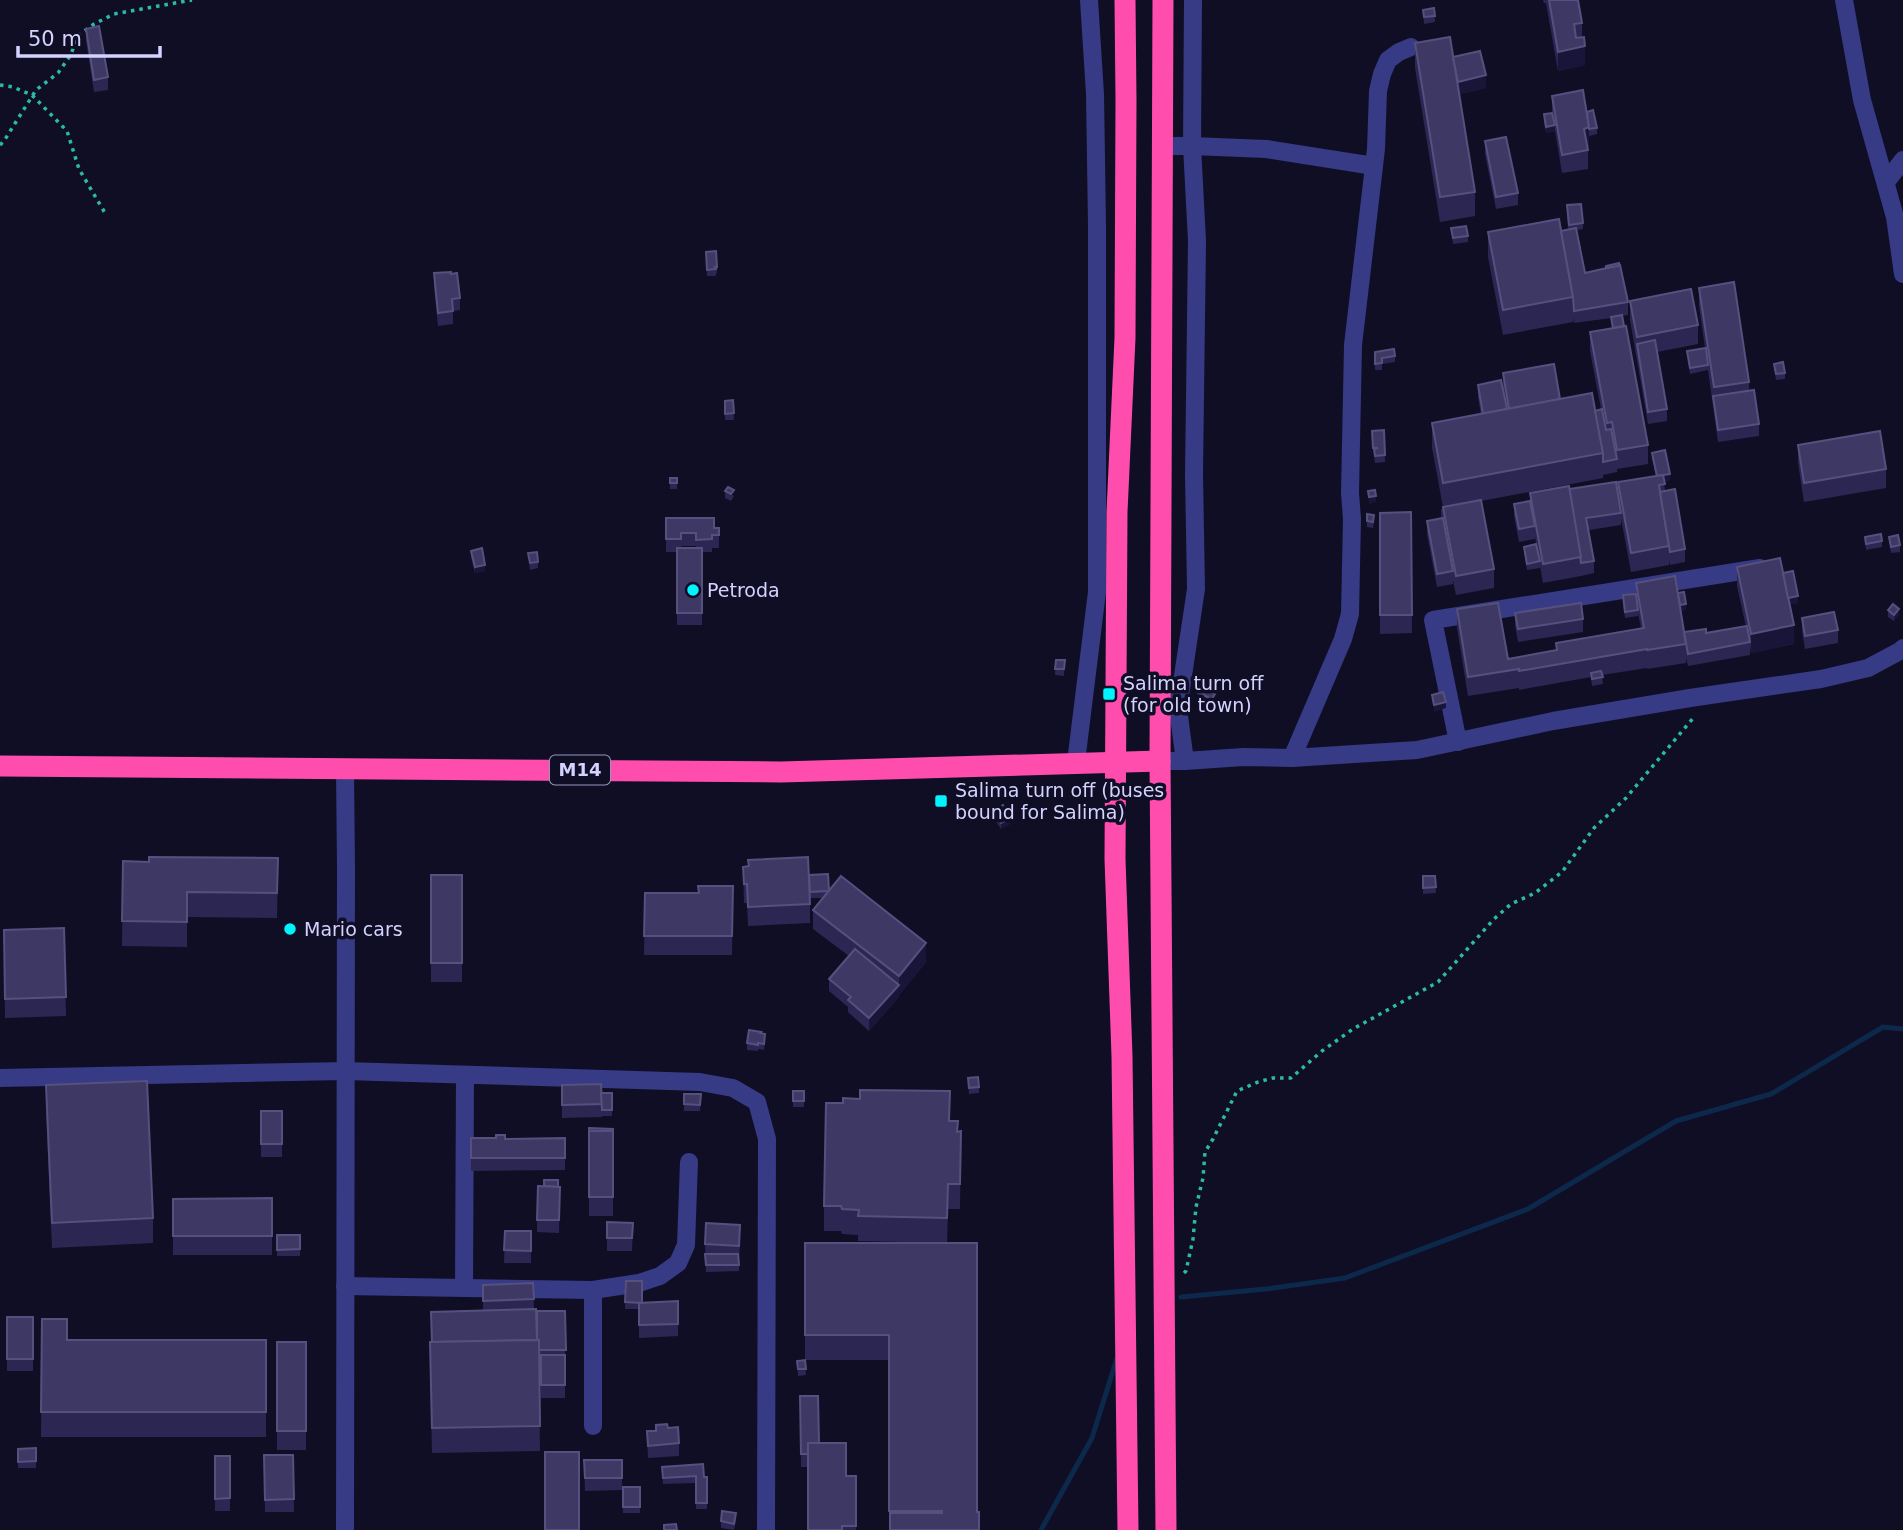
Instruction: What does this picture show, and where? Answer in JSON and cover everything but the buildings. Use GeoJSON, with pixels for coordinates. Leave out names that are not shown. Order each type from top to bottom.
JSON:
{"type":"FeatureCollection","features":[{"type":"Feature","properties":{"kind":"highway"},"geometry":{"type":"LineString","coordinates":[[1125,0],[1125,338],[1117,512],[1115,859],[1122,1056],[1128,1530]]}},
{"type":"Feature","properties":{"kind":"highway"},"geometry":{"type":"LineString","coordinates":[[1163,0],[1160,761],[1166,1530]]}},
{"type":"Feature","properties":{"kind":"highway","name":"M14"},"geometry":{"type":"LineString","coordinates":[[0,766],[781,772],[1160,761]]}},
{"type":"Feature","properties":{"kind":"street"},"geometry":{"type":"LineString","coordinates":[[1076,762],[1097,592],[1096,134],[1089,0]]}},
{"type":"Feature","properties":{"kind":"street"},"geometry":{"type":"LineString","coordinates":[[1185,761],[1178,709],[1196,589],[1194,474],[1197,241],[1192,146],[1194,0]]}},
{"type":"Feature","properties":{"kind":"street"},"geometry":{"type":"LineString","coordinates":[[1844,0],[1862,100],[1895,217],[1903,274]]}},
{"type":"Feature","properties":{"kind":"street"},"geometry":{"type":"LineString","coordinates":[[1292,758],[1338,651],[1350,614],[1353,345],[1374,166],[1378,91],[1388,60],[1411,47]]}},
{"type":"Feature","properties":{"kind":"street"},"geometry":{"type":"LineString","coordinates":[[1162,146],[1266,149],[1374,166]]}},
{"type":"Feature","properties":{"kind":"street"},"geometry":{"type":"LineString","coordinates":[[1886,181],[1903,160]]}},
{"type":"Feature","properties":{"kind":"street"},"geometry":{"type":"LineString","coordinates":[[1458,742],[1433,620],[1777,566]]}},
{"type":"Feature","properties":{"kind":"street"},"geometry":{"type":"LineString","coordinates":[[1160,761],[1243,757],[1292,758],[1417,750],[1553,721],[1821,679],[1868,668],[1903,648]]}},
{"type":"Feature","properties":{"kind":"street"},"geometry":{"type":"LineString","coordinates":[[345,770],[345,1530]]}},
{"type":"Feature","properties":{"kind":"street"},"geometry":{"type":"LineString","coordinates":[[0,1077],[345,1071],[700,1082],[733,1088],[757,1102],[767,1139],[766,1530]]}},
{"type":"Feature","properties":{"kind":"street"},"geometry":{"type":"LineString","coordinates":[[464,1075],[464,1288]]}},
{"type":"Feature","properties":{"kind":"street"},"geometry":{"type":"LineString","coordinates":[[345,1286],[593,1290],[639,1283],[660,1276],[678,1263],[686,1245],[689,1161]]}},
{"type":"Feature","properties":{"kind":"street"},"geometry":{"type":"LineString","coordinates":[[593,1290],[593,1426]]}},
{"type":"Feature","properties":{"kind":"path"},"geometry":{"type":"LineString","coordinates":[[0,145],[36,90],[58,73],[70,56],[79,35],[114,14],[192,0]]}},
{"type":"Feature","properties":{"kind":"path"},"geometry":{"type":"LineString","coordinates":[[0,85],[13,87],[32,96],[67,131],[79,169],[104,213]]}},
{"type":"Feature","properties":{"kind":"path"},"geometry":{"type":"LineString","coordinates":[[1163,1293],[1186,1271],[1194,1239],[1205,1152],[1237,1091],[1273,1078],[1291,1078],[1353,1029],[1438,982],[1494,919],[1511,904],[1535,893],[1562,872],[1594,828],[1626,798],[1695,716],[1690,698]]}},
{"type":"Feature","properties":{"kind":"waterway"},"geometry":{"type":"LineString","coordinates":[[1181,1297],[1345,1278],[1528,1209],[1676,1121],[1771,1094],[1883,1027],[1903,1029]]}},
{"type":"Feature","properties":{"kind":"waterway"},"geometry":{"type":"LineString","coordinates":[[1041,1530],[1092,1438],[1117,1358]]}},
{"type":"Feature","properties":{"kind":"place","name":"Petroda"},"geometry":{"type":"Point","coordinates":[693,590]}},
{"type":"Feature","properties":{"kind":"place","name":"Salima turn off (for old town)"},"geometry":{"type":"Point","coordinates":[1109,694]}},
{"type":"Feature","properties":{"kind":"place","name":"Salima turn off (buses bound for Salima)"},"geometry":{"type":"Point","coordinates":[941,801]}},
{"type":"Feature","properties":{"kind":"place","name":"Mario cars"},"geometry":{"type":"Point","coordinates":[290,929]}}]}
